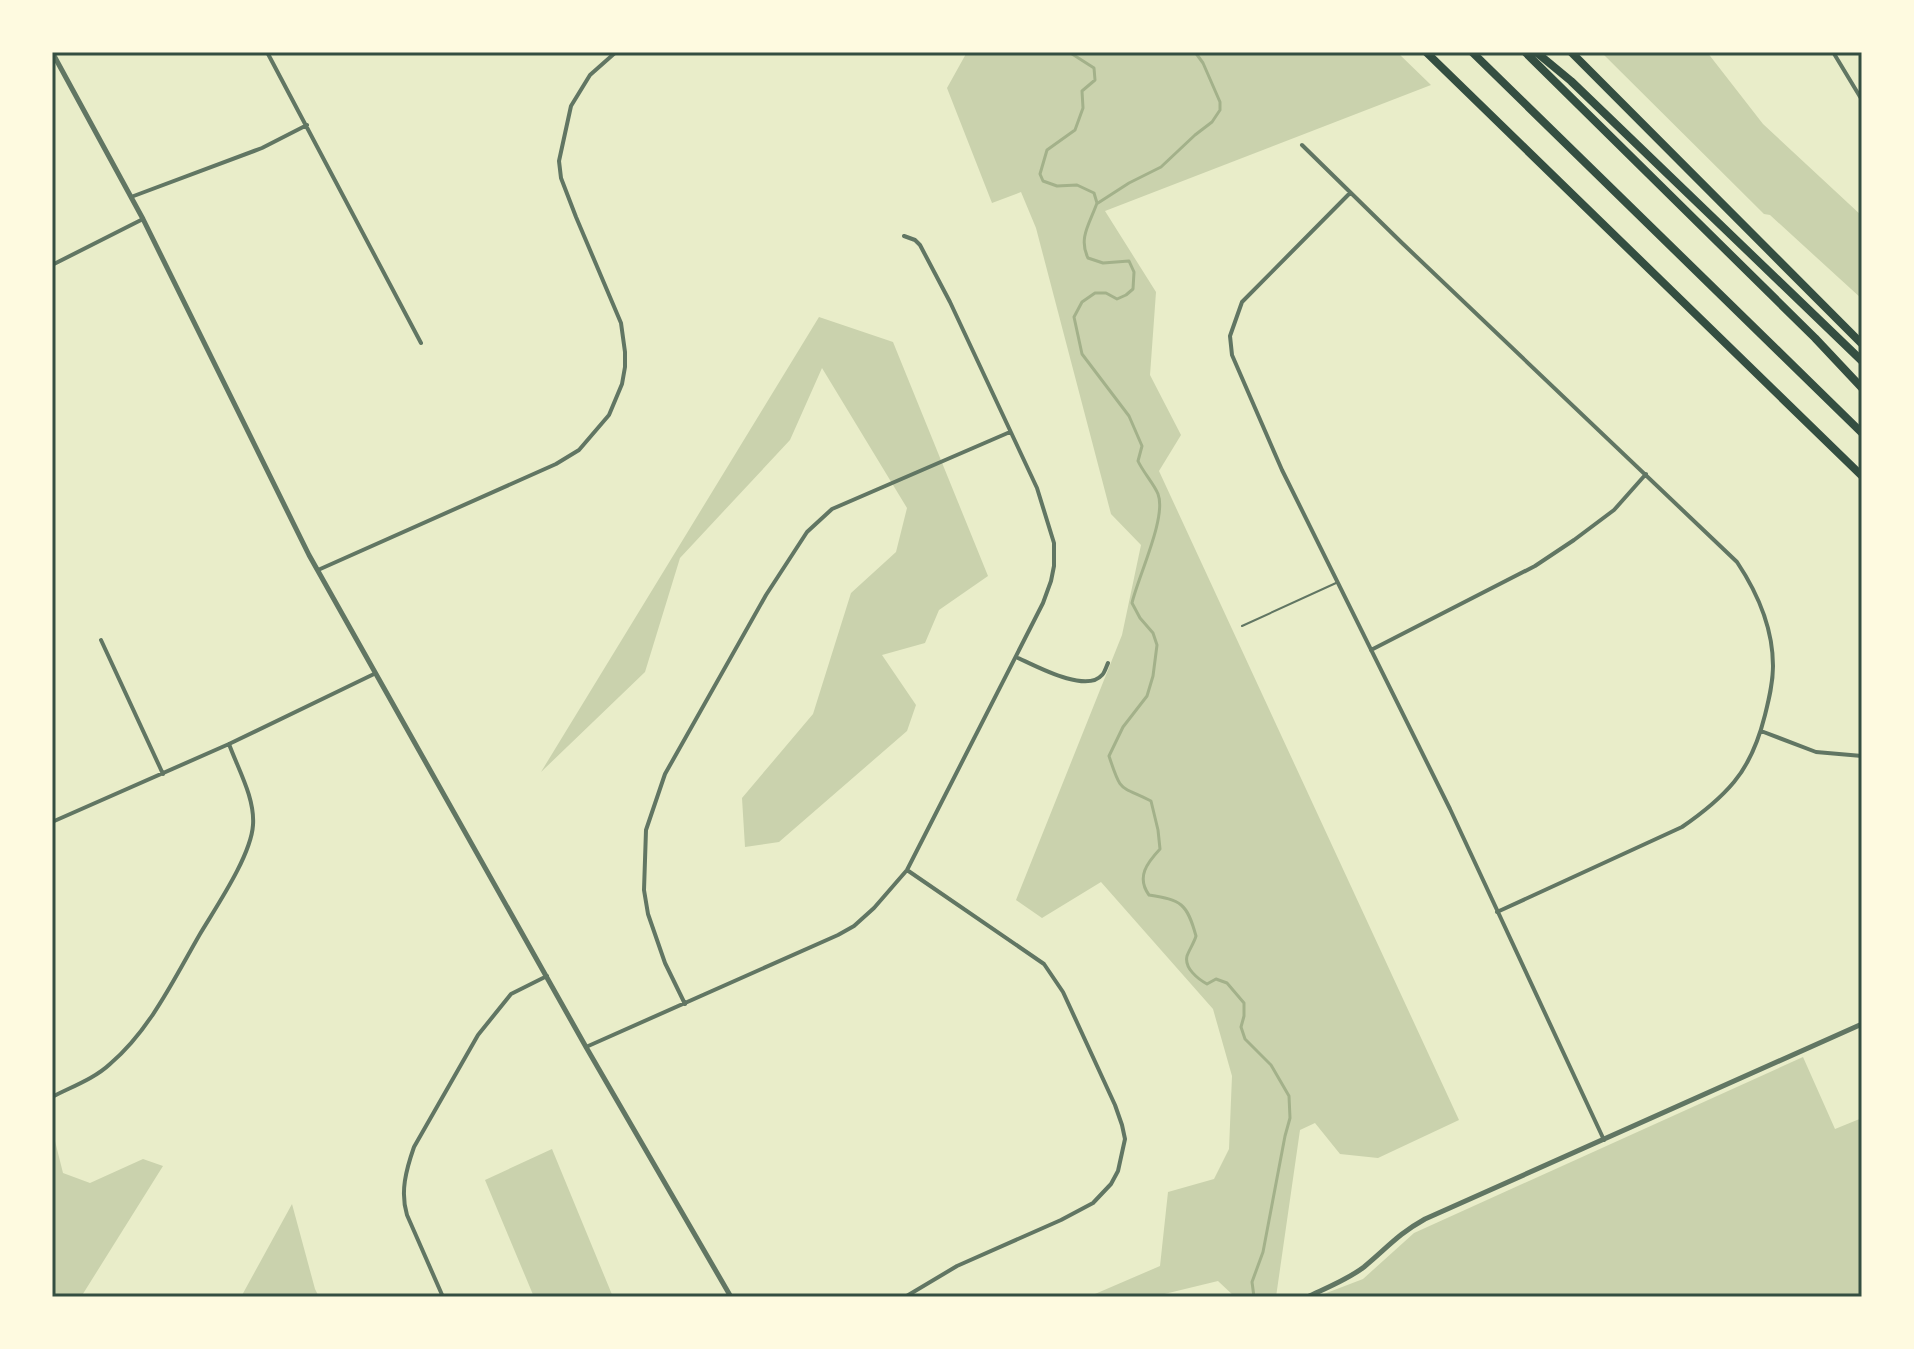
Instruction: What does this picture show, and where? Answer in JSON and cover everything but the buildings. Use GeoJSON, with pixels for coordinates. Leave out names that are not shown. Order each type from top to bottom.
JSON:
{"type":"FeatureCollection","features":[{"type":"Feature","properties":{"kind":"highway"},"geometry":{"type":"LineString","coordinates":[[1426,52],[1862,476]]}},
{"type":"Feature","properties":{"kind":"highway"},"geometry":{"type":"LineString","coordinates":[[1472,52],[1862,433]]}},
{"type":"Feature","properties":{"kind":"highway"},"geometry":{"type":"LineString","coordinates":[[1525,52],[1862,388]]}},
{"type":"Feature","properties":{"kind":"highway"},"geometry":{"type":"LineString","coordinates":[[1536,52],[1583,91],[1862,361]]}},
{"type":"Feature","properties":{"kind":"highway"},"geometry":{"type":"LineString","coordinates":[[1571,52],[1862,344]]}},
{"type":"Feature","properties":{"kind":"street"},"geometry":{"type":"LineString","coordinates":[[52,52],[143,219],[318,570],[374,674],[731,1297]]}},
{"type":"Feature","properties":{"kind":"street"},"geometry":{"type":"LineString","coordinates":[[267,52],[421,343]]}},
{"type":"Feature","properties":{"kind":"street"},"geometry":{"type":"LineString","coordinates":[[318,570],[556,464],[579,450],[609,415],[622,384],[625,367],[621,323],[561,178],[559,161],[567,120],[576,97],[590,75],[616,52]]}},
{"type":"Feature","properties":{"kind":"street"},"geometry":{"type":"LineString","coordinates":[[739,52],[750,52]]}},
{"type":"Feature","properties":{"kind":"street"},"geometry":{"type":"LineString","coordinates":[[1833,52],[1862,100]]}},
{"type":"Feature","properties":{"kind":"street"},"geometry":{"type":"LineString","coordinates":[[131,197],[262,148],[307,125]]}},
{"type":"Feature","properties":{"kind":"street"},"geometry":{"type":"LineString","coordinates":[[1302,145],[1737,562],[1758,598],[1769,634],[1774,664],[1772,684],[1761,731],[1735,781],[1705,811],[1682,827],[1497,912]]}},
{"type":"Feature","properties":{"kind":"street"},"geometry":{"type":"LineString","coordinates":[[1350,193],[1242,302],[1230,336],[1232,355],[1282,470],[1450,809],[1604,1140]]}},
{"type":"Feature","properties":{"kind":"street"},"geometry":{"type":"LineString","coordinates":[[52,265],[143,219]]}},
{"type":"Feature","properties":{"kind":"street"},"geometry":{"type":"LineString","coordinates":[[586,1047],[838,935],[854,926],[874,908],[907,870],[1043,603],[1054,566],[1054,543],[1037,488],[920,245],[904,236]]}},
{"type":"Feature","properties":{"kind":"street"},"geometry":{"type":"LineString","coordinates":[[685,1004],[660,950],[648,914],[644,890],[646,830],[665,774],[735,650],[782,569],[817,520],[849,501],[1011,432]]}},
{"type":"Feature","properties":{"kind":"street"},"geometry":{"type":"LineString","coordinates":[[1371,650],[1535,566],[1614,510],[1646,474]]}},
{"type":"Feature","properties":{"kind":"street"},"geometry":{"type":"LineString","coordinates":[[101,640],[163,774]]}},
{"type":"Feature","properties":{"kind":"street"},"geometry":{"type":"LineString","coordinates":[[1016,657],[1084,682],[1098,679],[1108,663]]}},
{"type":"Feature","properties":{"kind":"street"},"geometry":{"type":"LineString","coordinates":[[52,822],[229,744],[374,674]]}},
{"type":"Feature","properties":{"kind":"street"},"geometry":{"type":"LineString","coordinates":[[1761,731],[1816,752],[1862,756]]}},
{"type":"Feature","properties":{"kind":"street"},"geometry":{"type":"LineString","coordinates":[[52,1097],[95,1075],[125,1050],[149,1019],[237,872],[253,823],[249,797],[229,744]]}},
{"type":"Feature","properties":{"kind":"street"},"geometry":{"type":"LineString","coordinates":[[905,1297],[960,1265],[1093,1203],[1111,1184],[1118,1171],[1125,1139],[1115,1105],[1070,1006],[1044,964],[907,870]]}},
{"type":"Feature","properties":{"kind":"street"},"geometry":{"type":"LineString","coordinates":[[443,1297],[403,1202],[407,1168],[414,1147],[478,1035],[511,994],[547,976]]}},
{"type":"Feature","properties":{"kind":"street"},"geometry":{"type":"LineString","coordinates":[[1307,1297],[1345,1280],[1395,1238],[1425,1219],[1862,1024]]}},
{"type":"Feature","properties":{"kind":"lane"},"geometry":{"type":"LineString","coordinates":[[1242,626],[1337,582]]}},
{"type":"Feature","properties":{"kind":"green space"},"geometry":{"type":"Polygon","coordinates":[[[967,52],[1397,52],[1431,85],[1105,211],[1156,292],[1150,375],[1181,435],[1159,471],[1459,1120],[1378,1158],[1340,1154],[1315,1123],[1300,1130],[1276,1297],[1235,1297],[1218,1281],[1152,1297],[1088,1297],[1160,1266],[1168,1192],[1214,1179],[1229,1149],[1232,1076],[1213,1009],[1101,882],[1042,918],[1016,900],[1122,635],[1141,545],[1111,514],[1036,228],[1021,192],[992,203],[947,88],[967,52]]]}},
{"type":"Feature","properties":{"kind":"green space"},"geometry":{"type":"Polygon","coordinates":[[[1601,52],[1707,52],[1763,124],[1862,216],[1862,299],[1770,215],[1764,214],[1601,52]]]}},
{"type":"Feature","properties":{"kind":"green space"},"geometry":{"type":"Polygon","coordinates":[[[819,317],[893,342],[988,576],[939,610],[925,643],[882,655],[916,705],[907,731],[779,842],[745,847],[742,798],[813,714],[851,593],[896,552],[907,508],[822,368],[790,440],[680,558],[645,672],[541,772],[819,317]]]}},
{"type":"Feature","properties":{"kind":"green space"},"geometry":{"type":"Polygon","coordinates":[[[1803,1057],[1835,1129],[1862,1118],[1862,1297],[1316,1297],[1363,1279],[1414,1233],[1803,1057]]]}},
{"type":"Feature","properties":{"kind":"green space"},"geometry":{"type":"Polygon","coordinates":[[[52,1129],[63,1173],[90,1183],[143,1159],[163,1166],[81,1297],[52,1297],[52,1129]]]}},
{"type":"Feature","properties":{"kind":"green space"},"geometry":{"type":"Polygon","coordinates":[[[552,1149],[613,1297],[534,1297],[485,1180],[552,1149]]]}},
{"type":"Feature","properties":{"kind":"green space"},"geometry":{"type":"Polygon","coordinates":[[[292,1204],[319,1297],[241,1297],[292,1204]]]}},
{"type":"Feature","properties":{"kind":"waterway"},"geometry":{"type":"LineString","coordinates":[[1069,52],[1094,68],[1095,80],[1082,91],[1083,108],[1075,130],[1047,150],[1040,174],[1043,181],[1057,186],[1077,185],[1094,193],[1097,203],[1084,244],[1088,258],[1103,263],[1129,261],[1134,272],[1133,289],[1126,295],[1117,299],[1106,293],[1095,293],[1082,302],[1074,317],[1082,354],[1129,416],[1142,446],[1138,461],[1156,490],[1160,504],[1155,532],[1132,603],[1153,633],[1157,645],[1153,676],[1147,696],[1123,727],[1109,756],[1122,786],[1151,801],[1160,849],[1145,870],[1145,888],[1149,895],[1176,901],[1186,910],[1196,936],[1187,956],[1190,969],[1207,984],[1216,979],[1227,983],[1244,1003],[1241,1027],[1245,1039],[1271,1065],[1289,1096],[1290,1118],[1263,1252],[1252,1282],[1254,1297]]}},
{"type":"Feature","properties":{"kind":"waterway"},"geometry":{"type":"LineString","coordinates":[[1098,203],[1161,167],[1212,122],[1220,110],[1220,102],[1195,52]]}}]}
